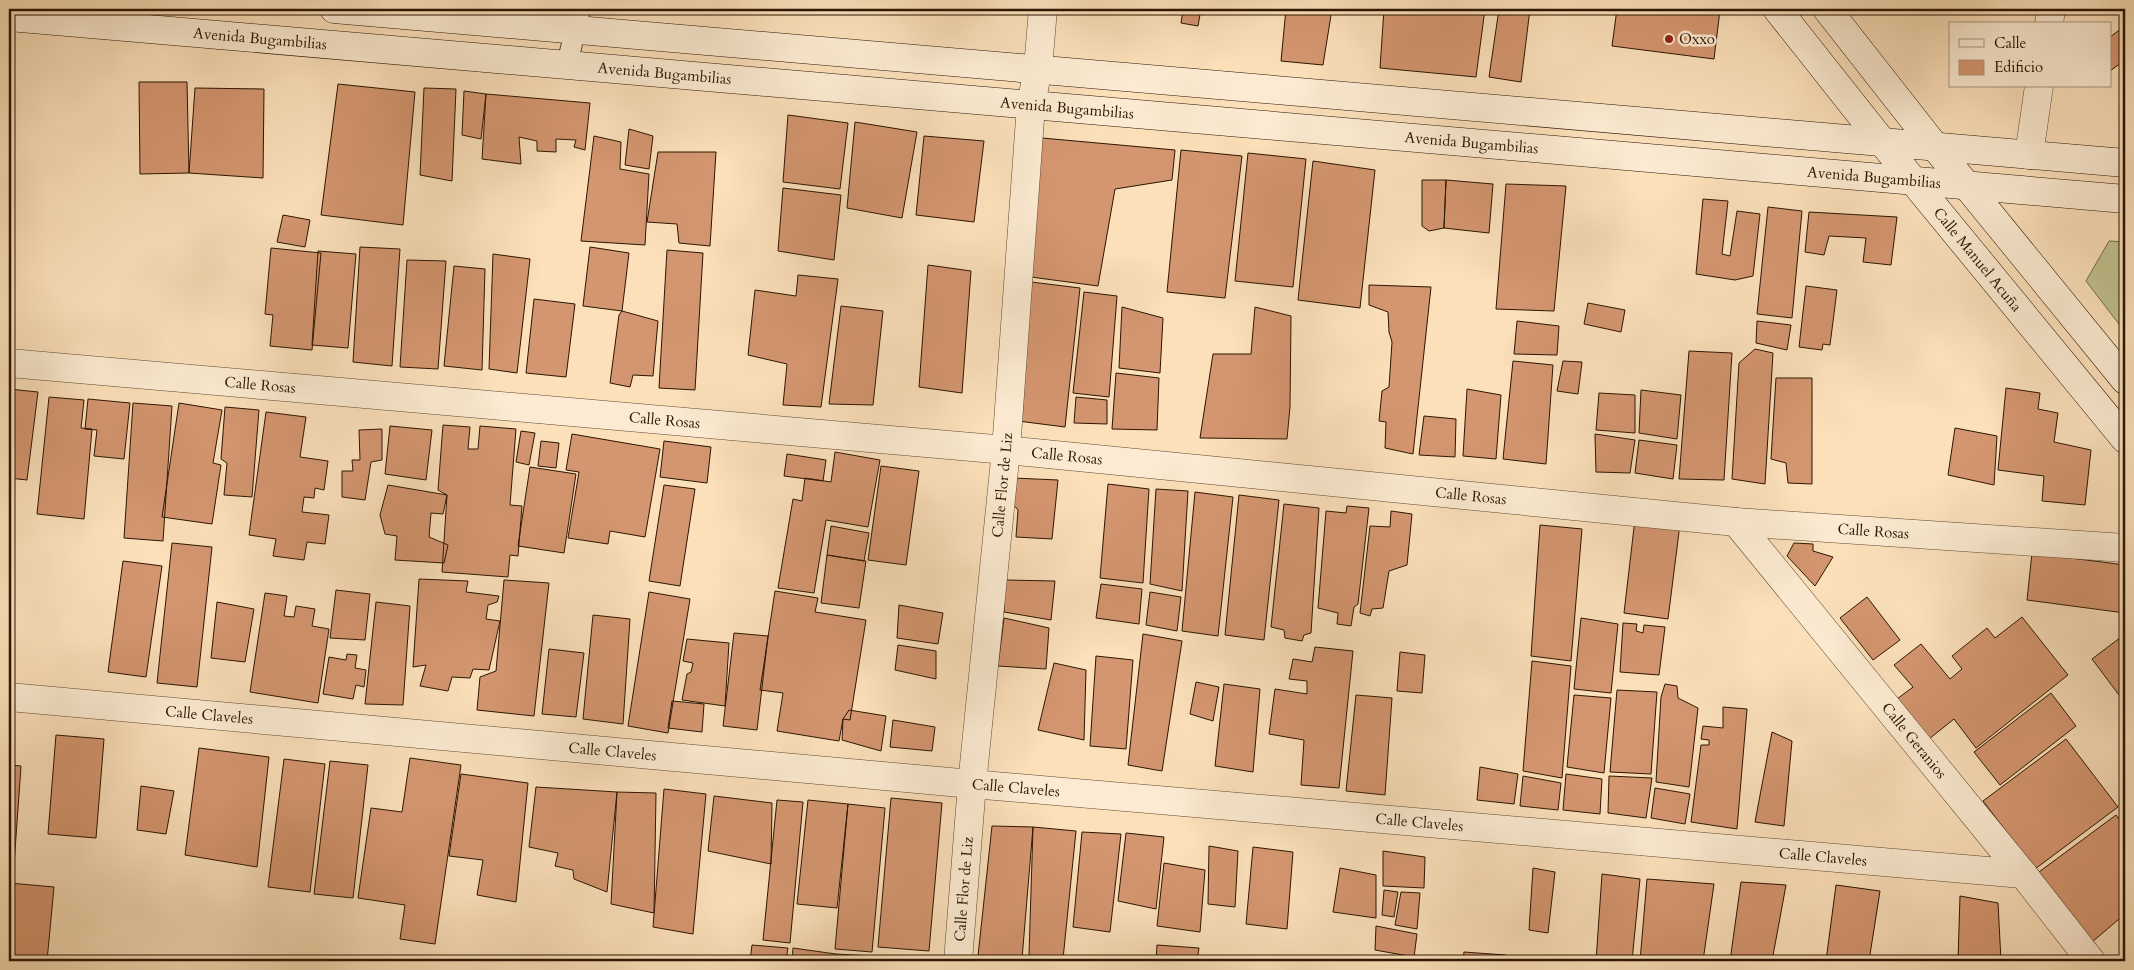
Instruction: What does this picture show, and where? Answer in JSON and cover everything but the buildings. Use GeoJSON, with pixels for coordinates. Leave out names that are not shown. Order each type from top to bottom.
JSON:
{"type":"FeatureCollection","features":[{"type":"Feature","properties":{"kind":"street"},"geometry":{"type":"LineString","coordinates":[[334,9],[578,19],[1038,68],[1885,144],[2125,163]]}},
{"type":"Feature","properties":{"kind":"street","name":"Calle Flor de Liz"},"geometry":{"type":"LineString","coordinates":[[958,961],[972,784],[1006,450],[1031,105],[1038,68],[1043,9]]}},
{"type":"Feature","properties":{"kind":"street","name":"Calle Manuel Acuña"},"geometry":{"type":"LineString","coordinates":[[1777,9],[1914,182],[2125,439]]}},
{"type":"Feature","properties":{"kind":"street"},"geometry":{"type":"LineString","coordinates":[[1827,9],[1936,148],[2125,380]]}},
{"type":"Feature","properties":{"kind":"street"},"geometry":{"type":"LineString","coordinates":[[2049,22],[2051,9]]}},
{"type":"Feature","properties":{"kind":"street","name":"Avenida Bugambilias"},"geometry":{"type":"LineString","coordinates":[[9,17],[2125,199]]}},
{"type":"Feature","properties":{"kind":"street"},"geometry":{"type":"LineString","coordinates":[[2029,155],[2039,88]]}},
{"type":"Feature","properties":{"kind":"street","name":"Calle Rosas"},"geometry":{"type":"LineString","coordinates":[[9,363],[1006,450],[1736,522],[2125,548]]}},
{"type":"Feature","properties":{"kind":"street","name":"Calle Geranios"},"geometry":{"type":"LineString","coordinates":[[1736,522],[2023,874],[2091,961]]}},
{"type":"Feature","properties":{"kind":"street","name":"Calle Claveles"},"geometry":{"type":"LineString","coordinates":[[9,698],[972,784],[2023,874]]}},
{"type":"Feature","properties":{"kind":"lane"},"geometry":{"type":"LineString","coordinates":[[567,65],[578,19]]}},
{"type":"Feature","properties":{"kind":"green space"},"geometry":{"type":"Polygon","coordinates":[[[2109,241],[2125,242],[2125,332],[2086,281],[2109,241]]]}},
{"type":"Feature","properties":{"kind":"place","name":"Oxxo"},"geometry":{"type":"Point","coordinates":[1669,39]}}]}
